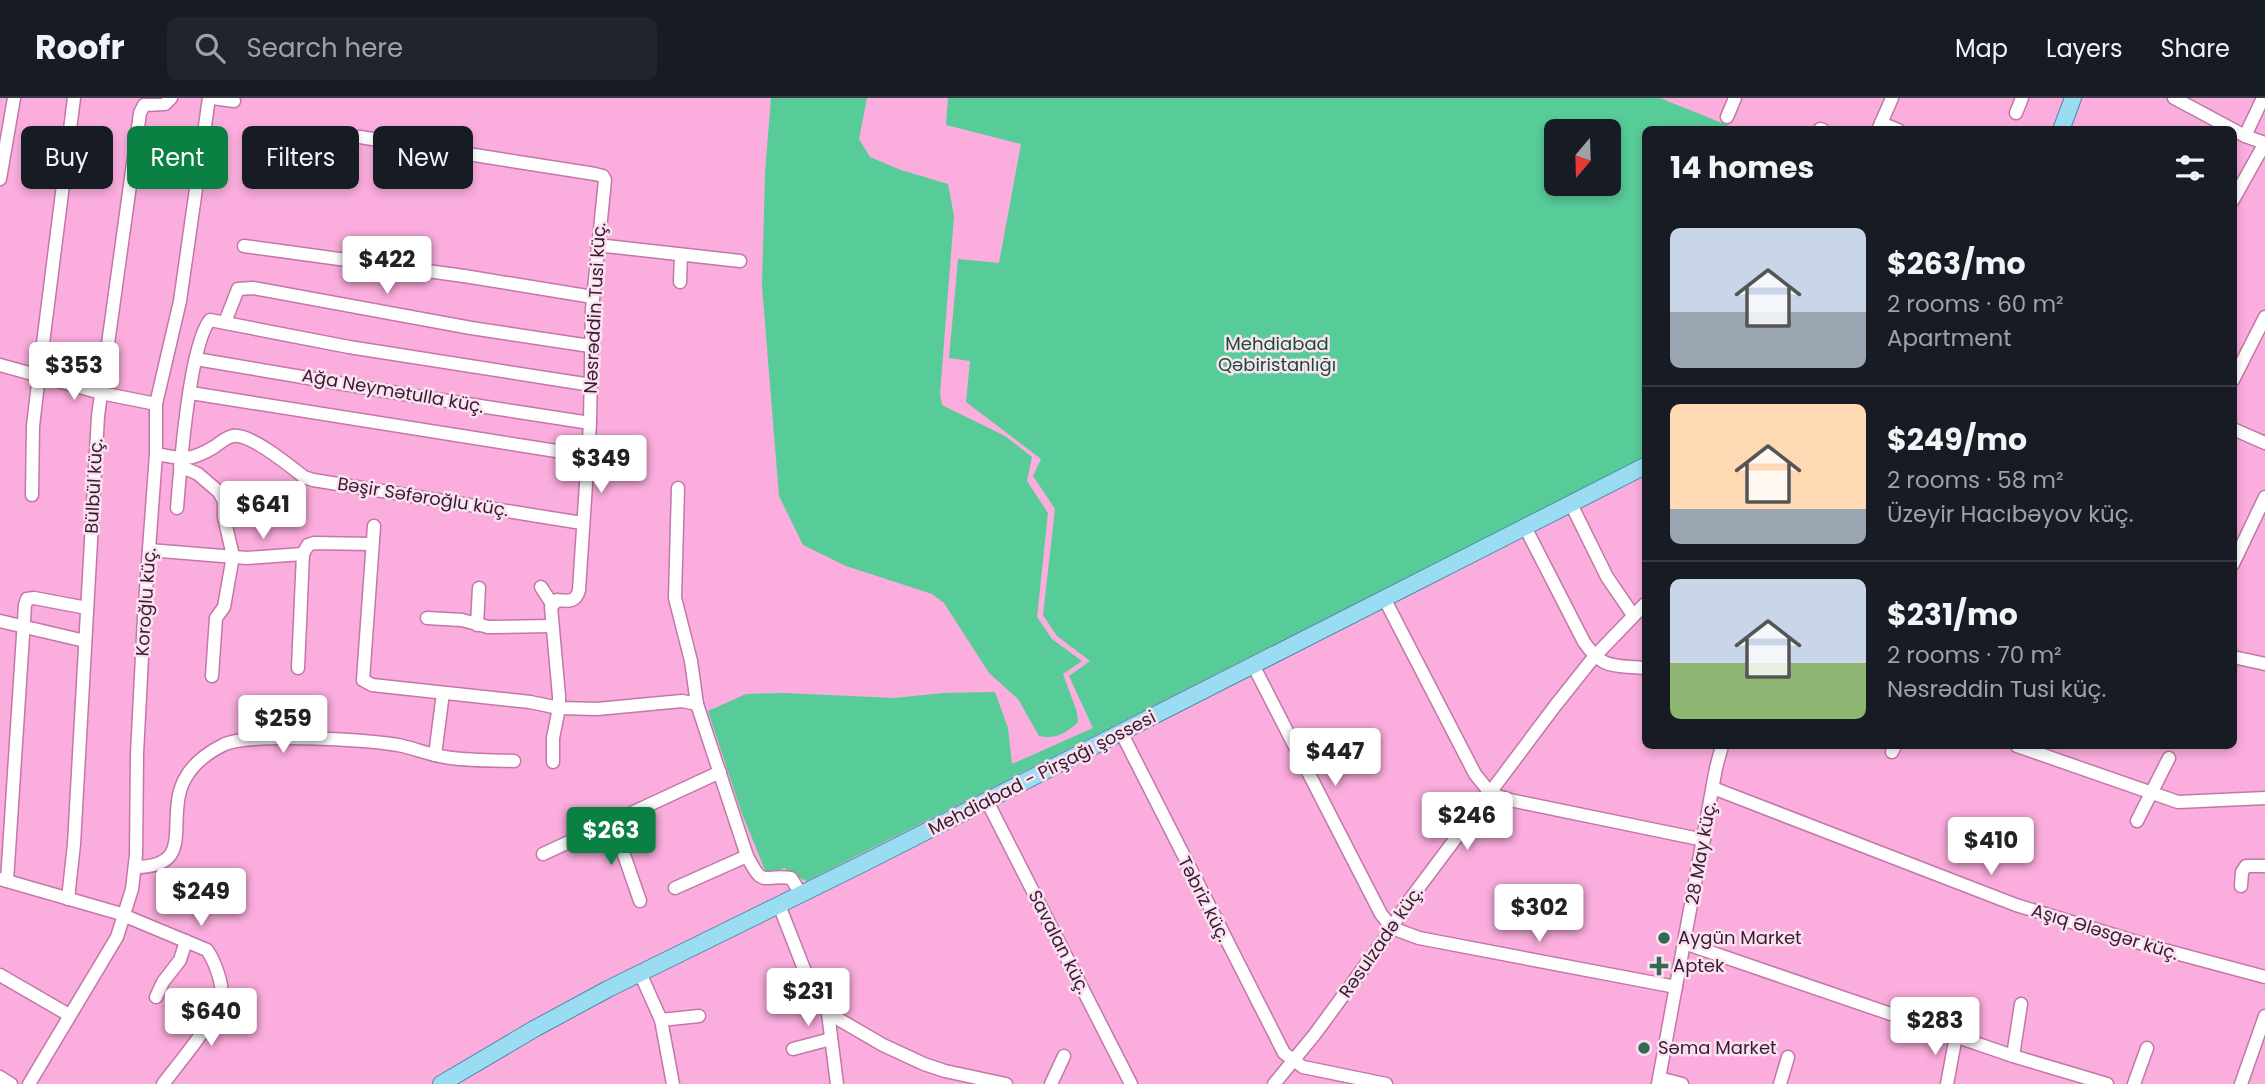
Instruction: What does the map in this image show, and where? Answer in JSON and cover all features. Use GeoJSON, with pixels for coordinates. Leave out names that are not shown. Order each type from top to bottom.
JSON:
{"type":"FeatureCollection","features":[{"type":"Feature","properties":{"kind":"main road"},"geometry":{"type":"LineString","coordinates":[[2062,126],[2073,98]]}},
{"type":"Feature","properties":{"kind":"main road","name":"Mehdiabad - Pirşağı şossesi"},"geometry":{"type":"LineString","coordinates":[[441,1084],[543,1024],[640,973],[802,894],[1642,468]]}},
{"type":"Feature","properties":{"kind":"street"},"geometry":{"type":"LineString","coordinates":[[0,179],[13,98]]}},
{"type":"Feature","properties":{"kind":"street"},"geometry":{"type":"LineString","coordinates":[[32,495],[33,426],[74,98]]}},
{"type":"Feature","properties":{"kind":"street","name":"Bülbül küç."},"geometry":{"type":"LineString","coordinates":[[68,899],[74,844],[101,393],[140,113],[144,105],[165,104],[171,98]]}},
{"type":"Feature","properties":{"kind":"street"},"geometry":{"type":"LineString","coordinates":[[211,98],[234,101]]}},
{"type":"Feature","properties":{"kind":"street","name":"Koroğlu küç."},"geometry":{"type":"LineString","coordinates":[[29,1084],[117,937],[135,867],[137,754],[156,454],[156,404],[180,301],[211,98]]}},
{"type":"Feature","properties":{"kind":"street"},"geometry":{"type":"LineString","coordinates":[[1727,117],[1735,98]]}},
{"type":"Feature","properties":{"kind":"street"},"geometry":{"type":"LineString","coordinates":[[1880,126],[1892,98]]}},
{"type":"Feature","properties":{"kind":"street"},"geometry":{"type":"LineString","coordinates":[[2016,113],[2022,98]]}},
{"type":"Feature","properties":{"kind":"street"},"geometry":{"type":"LineString","coordinates":[[2174,98],[2226,126]]}},
{"type":"Feature","properties":{"kind":"street"},"geometry":{"type":"LineString","coordinates":[[2245,136],[2263,98]]}},
{"type":"Feature","properties":{"kind":"street"},"geometry":{"type":"LineString","coordinates":[[2237,132],[2265,143],[2237,193]]}},
{"type":"Feature","properties":{"kind":"street","name":"Nəsrəddin Tusi küç."},"geometry":{"type":"LineString","coordinates":[[360,136],[603,176],[605,180],[593,297],[590,423],[578,595],[571,601],[557,600],[552,604]]}},
{"type":"Feature","properties":{"kind":"street"},"geometry":{"type":"LineString","coordinates":[[597,245],[740,261]]}},
{"type":"Feature","properties":{"kind":"street"},"geometry":{"type":"LineString","coordinates":[[244,246],[464,276],[593,297]]}},
{"type":"Feature","properties":{"kind":"street"},"geometry":{"type":"LineString","coordinates":[[680,282],[681,255]]}},
{"type":"Feature","properties":{"kind":"street"},"geometry":{"type":"LineString","coordinates":[[225,322],[238,289],[253,288],[459,326],[590,346]]}},
{"type":"Feature","properties":{"kind":"street"},"geometry":{"type":"LineString","coordinates":[[2237,372],[2265,317]]}},
{"type":"Feature","properties":{"kind":"street"},"geometry":{"type":"LineString","coordinates":[[177,508],[180,462],[196,359],[210,320],[216,319],[349,347],[591,385]]}},
{"type":"Feature","properties":{"kind":"street","name":"Ağa Neymətulla küç."},"geometry":{"type":"LineString","coordinates":[[196,359],[590,423]]}},
{"type":"Feature","properties":{"kind":"street"},"geometry":{"type":"LineString","coordinates":[[0,365],[101,393],[156,404]]}},
{"type":"Feature","properties":{"kind":"street"},"geometry":{"type":"LineString","coordinates":[[191,393],[588,456]]}},
{"type":"Feature","properties":{"kind":"street"},"geometry":{"type":"LineString","coordinates":[[2237,431],[2265,443]]}},
{"type":"Feature","properties":{"kind":"street","name":"Bəşir Səfəroğlu küç."},"geometry":{"type":"LineString","coordinates":[[156,454],[180,462],[196,458],[232,436],[242,436],[304,477],[313,480],[582,523]]}},
{"type":"Feature","properties":{"kind":"street"},"geometry":{"type":"LineString","coordinates":[[180,462],[219,492],[224,501],[224,517],[233,556],[224,607],[216,618],[212,676]]}},
{"type":"Feature","properties":{"kind":"street"},"geometry":{"type":"LineString","coordinates":[[678,488],[675,598],[689,650],[697,704],[747,856],[759,877],[791,878],[802,894]]}},
{"type":"Feature","properties":{"kind":"street"},"geometry":{"type":"LineString","coordinates":[[2239,536],[2265,498]]}},
{"type":"Feature","properties":{"kind":"street"},"geometry":{"type":"LineString","coordinates":[[1571,504],[1607,578],[1633,615]]}},
{"type":"Feature","properties":{"kind":"street"},"geometry":{"type":"LineString","coordinates":[[374,526],[363,680],[372,685],[530,702],[559,708],[597,709],[682,701],[697,704]]}},
{"type":"Feature","properties":{"kind":"street"},"geometry":{"type":"LineString","coordinates":[[1525,527],[1594,657],[1606,664],[1642,668]]}},
{"type":"Feature","properties":{"kind":"street"},"geometry":{"type":"LineString","coordinates":[[298,668],[303,554],[308,545],[314,542],[371,544]]}},
{"type":"Feature","properties":{"kind":"street"},"geometry":{"type":"LineString","coordinates":[[149,550],[263,557],[303,554]]}},
{"type":"Feature","properties":{"kind":"street"},"geometry":{"type":"LineString","coordinates":[[541,587],[552,604],[551,626],[559,696],[553,738],[553,762]]}},
{"type":"Feature","properties":{"kind":"street"},"geometry":{"type":"LineString","coordinates":[[477,625],[479,588]]}},
{"type":"Feature","properties":{"kind":"street"},"geometry":{"type":"LineString","coordinates":[[1384,598],[1475,774],[1491,794],[1704,840]]}},
{"type":"Feature","properties":{"kind":"street"},"geometry":{"type":"LineString","coordinates":[[87,608],[27,599],[4,880],[124,916],[203,946],[210,953],[222,993],[201,1035],[163,1084]]}},
{"type":"Feature","properties":{"kind":"street","name":"Rəsulzadə küç."},"geometry":{"type":"LineString","coordinates":[[1274,1084],[1594,657],[1642,607]]}},
{"type":"Feature","properties":{"kind":"street"},"geometry":{"type":"LineString","coordinates":[[427,618],[462,620],[488,627],[551,626]]}},
{"type":"Feature","properties":{"kind":"street"},"geometry":{"type":"LineString","coordinates":[[0,621],[85,641]]}},
{"type":"Feature","properties":{"kind":"street"},"geometry":{"type":"LineString","coordinates":[[2237,658],[2265,664]]}},
{"type":"Feature","properties":{"kind":"street"},"geometry":{"type":"LineString","coordinates":[[1252,665],[1381,914],[1392,928],[1419,937],[1676,987]]}},
{"type":"Feature","properties":{"kind":"street"},"geometry":{"type":"LineString","coordinates":[[435,755],[443,693]]}},
{"type":"Feature","properties":{"kind":"street","name":"Təbriz küç."},"geometry":{"type":"LineString","coordinates":[[1121,733],[1275,1039],[1292,1062]]}},
{"type":"Feature","properties":{"kind":"street"},"geometry":{"type":"LineString","coordinates":[[135,867],[159,865],[171,857],[175,845],[179,794],[186,777],[199,760],[240,738],[395,744],[458,759],[514,761]]}},
{"type":"Feature","properties":{"kind":"street","name":"28 May küç."},"geometry":{"type":"LineString","coordinates":[[1659,1081],[1721,749]]}},
{"type":"Feature","properties":{"kind":"street"},"geometry":{"type":"LineString","coordinates":[[2025,749],[2167,800],[2189,803],[2265,799]]}},
{"type":"Feature","properties":{"kind":"street"},"geometry":{"type":"LineString","coordinates":[[2137,821],[2169,758]]}},
{"type":"Feature","properties":{"kind":"street"},"geometry":{"type":"LineString","coordinates":[[543,854],[720,772]]}},
{"type":"Feature","properties":{"kind":"street","name":"Aşıq Ələsgər küç."},"geometry":{"type":"LineString","coordinates":[[1713,788],[2016,905],[2265,977]]}},
{"type":"Feature","properties":{"kind":"street","name":"Savalan küç."},"geometry":{"type":"LineString","coordinates":[[987,800],[1131,1084]]}},
{"type":"Feature","properties":{"kind":"street"},"geometry":{"type":"LineString","coordinates":[[613,822],[640,901]]}},
{"type":"Feature","properties":{"kind":"street"},"geometry":{"type":"LineString","coordinates":[[675,888],[747,856]]}},
{"type":"Feature","properties":{"kind":"street"},"geometry":{"type":"LineString","coordinates":[[2241,886],[2242,872],[2246,866],[2265,866]]}},
{"type":"Feature","properties":{"kind":"street"},"geometry":{"type":"LineString","coordinates":[[779,905],[806,974],[828,1013],[837,1084]]}},
{"type":"Feature","properties":{"kind":"street"},"geometry":{"type":"LineString","coordinates":[[156,997],[163,982],[174,970],[186,941]]}},
{"type":"Feature","properties":{"kind":"street"},"geometry":{"type":"LineString","coordinates":[[1684,943],[2013,1056],[2106,1084]]}},
{"type":"Feature","properties":{"kind":"street"},"geometry":{"type":"LineString","coordinates":[[640,973],[661,1020],[673,1084]]}},
{"type":"Feature","properties":{"kind":"street"},"geometry":{"type":"LineString","coordinates":[[0,975],[69,1015]]}},
{"type":"Feature","properties":{"kind":"street"},"geometry":{"type":"LineString","coordinates":[[2013,1056],[2021,1004]]}},
{"type":"Feature","properties":{"kind":"street"},"geometry":{"type":"LineString","coordinates":[[828,1013],[883,1045],[924,1064],[1006,1084]]}},
{"type":"Feature","properties":{"kind":"street"},"geometry":{"type":"LineString","coordinates":[[661,1020],[699,1016]]}},
{"type":"Feature","properties":{"kind":"street"},"geometry":{"type":"LineString","coordinates":[[2241,1084],[2265,1016]]}},
{"type":"Feature","properties":{"kind":"street"},"geometry":{"type":"LineString","coordinates":[[1947,1084],[1956,1036]]}},
{"type":"Feature","properties":{"kind":"street"},"geometry":{"type":"LineString","coordinates":[[793,1049],[831,1039]]}},
{"type":"Feature","properties":{"kind":"street"},"geometry":{"type":"LineString","coordinates":[[2134,1084],[2147,1048]]}},
{"type":"Feature","properties":{"kind":"street"},"geometry":{"type":"LineString","coordinates":[[1051,1084],[1064,1056]]}},
{"type":"Feature","properties":{"kind":"street"},"geometry":{"type":"LineString","coordinates":[[1780,1084],[1787,1057]]}},
{"type":"Feature","properties":{"kind":"street"},"geometry":{"type":"LineString","coordinates":[[1292,1062],[1317,1071],[1386,1084]]}},
{"type":"Feature","properties":{"kind":"street"},"geometry":{"type":"LineString","coordinates":[[0,1077],[11,1084]]}},
{"type":"Feature","properties":{"kind":"street"},"geometry":{"type":"LineString","coordinates":[[1659,1081],[1682,1084]]}},
{"type":"Feature","properties":{"kind":"green space"},"geometry":{"type":"Polygon","coordinates":[[[771,98],[867,98],[859,139],[870,157],[901,170],[948,184],[954,216],[940,394],[942,405],[1005,436],[1032,457],[1027,481],[1048,513],[1037,617],[1052,639],[1082,661],[1063,674],[1078,722],[1060,735],[1039,736],[1018,699],[989,673],[944,603],[932,594],[846,566],[803,545],[779,496],[762,286],[765,173],[771,98]]]}},
{"type":"Feature","properties":{"kind":"green space","name":"Mehdiabad Qəbiristanlığı"},"geometry":{"type":"Polygon","coordinates":[[[948,98],[1660,98],[1730,126],[1642,126],[1642,459],[807,881],[788,873],[785,868],[767,875],[741,811],[708,711],[746,694],[894,698],[995,692],[1008,728],[1012,764],[1093,728],[1069,676],[1090,661],[1057,636],[1043,615],[1055,509],[1033,476],[1041,459],[966,402],[970,361],[949,358],[958,259],[999,263],[1021,144],[946,125],[948,98]]]}},
{"type":"Feature","properties":{"kind":"place","name":"Aygün Market"},"geometry":{"type":"Point","coordinates":[1664,938]}},
{"type":"Feature","properties":{"kind":"place","name":"Aptek"},"geometry":{"type":"Point","coordinates":[1659,966]}},
{"type":"Feature","properties":{"kind":"place","name":"Səma Market"},"geometry":{"type":"Point","coordinates":[1644,1048]}}]}
